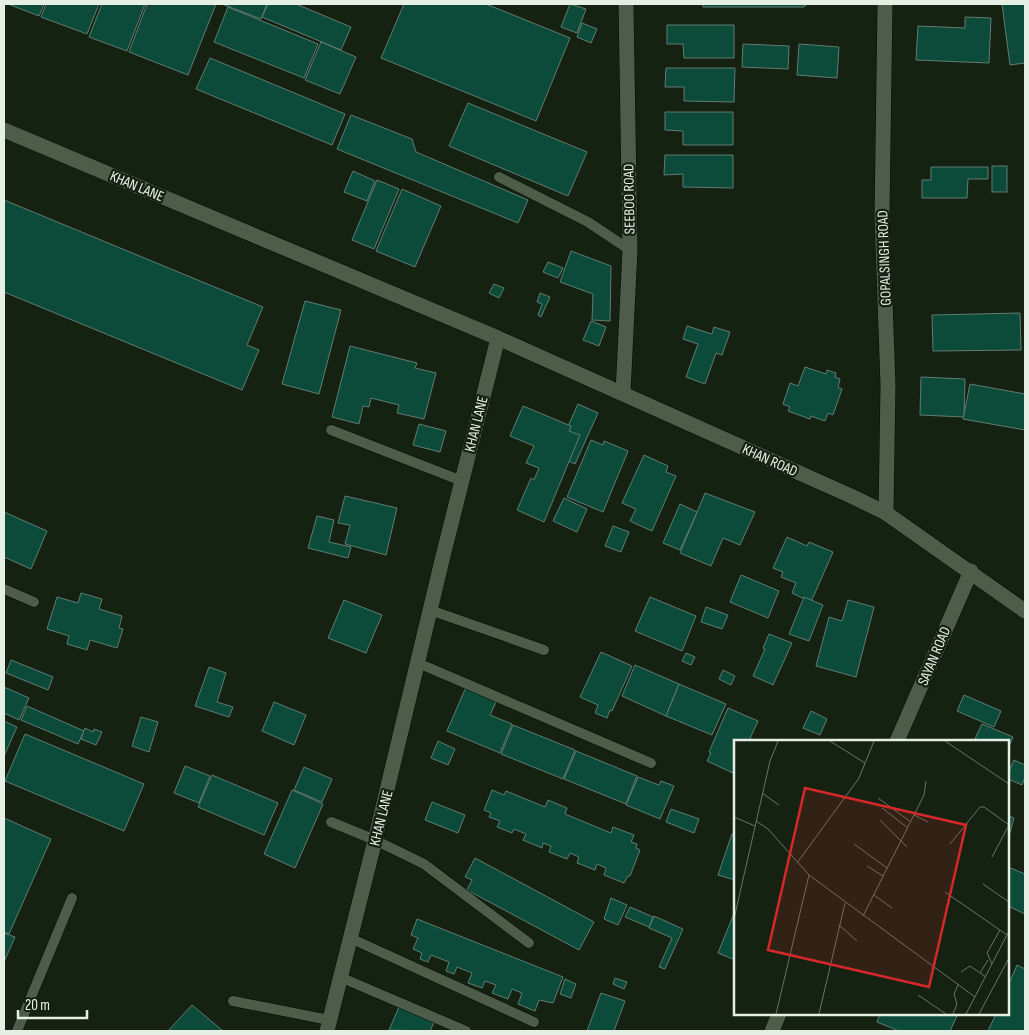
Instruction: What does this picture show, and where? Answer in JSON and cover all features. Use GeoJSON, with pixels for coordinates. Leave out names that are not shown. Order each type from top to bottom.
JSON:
{"type":"FeatureCollection","features":[{"type":"Feature","properties":{"kind":"street","name":"SEEBOO ROAD"},"geometry":{"type":"LineString","coordinates":[[623,393],[630,250],[626,4]]}},
{"type":"Feature","properties":{"kind":"street","name":"GOPALSINGH ROAD"},"geometry":{"type":"LineString","coordinates":[[885,4],[882,216],[888,385],[886,513]]}},
{"type":"Feature","properties":{"kind":"street","name":"KHAN LANE"},"geometry":{"type":"LineString","coordinates":[[4,130],[498,338],[430,610],[376,840],[328,1026]]}},
{"type":"Feature","properties":{"kind":"street","name":"KHAN ROAD"},"geometry":{"type":"LineString","coordinates":[[498,338],[886,513],[1025,610]]}},
{"type":"Feature","properties":{"kind":"street","name":"SAYAN ROAD"},"geometry":{"type":"LineString","coordinates":[[897,740],[971,571]]}},
{"type":"Feature","properties":{"kind":"street"},"geometry":{"type":"LineString","coordinates":[[772,1031],[779,1015]]}},
{"type":"Feature","properties":{"kind":"lane"},"geometry":{"type":"LineString","coordinates":[[499,177],[588,222],[630,250]]}},
{"type":"Feature","properties":{"kind":"lane"},"geometry":{"type":"LineString","coordinates":[[331,430],[462,480]]}},
{"type":"Feature","properties":{"kind":"lane"},"geometry":{"type":"LineString","coordinates":[[4,589],[34,602]]}},
{"type":"Feature","properties":{"kind":"lane"},"geometry":{"type":"LineString","coordinates":[[430,610],[544,650]]}},
{"type":"Feature","properties":{"kind":"lane"},"geometry":{"type":"LineString","coordinates":[[418,663],[652,763]]}},
{"type":"Feature","properties":{"kind":"lane"},"geometry":{"type":"LineString","coordinates":[[331,822],[376,840],[424,864],[529,943]]}},
{"type":"Feature","properties":{"kind":"lane"},"geometry":{"type":"LineString","coordinates":[[17,1031],[72,898]]}},
{"type":"Feature","properties":{"kind":"lane"},"geometry":{"type":"LineString","coordinates":[[350,938],[534,1022]]}},
{"type":"Feature","properties":{"kind":"lane"},"geometry":{"type":"LineString","coordinates":[[340,977],[466,1031]]}},
{"type":"Feature","properties":{"kind":"lane"},"geometry":{"type":"LineString","coordinates":[[233,1001],[328,1026]]}},
{"type":"Feature","properties":{"kind":"building"},"geometry":{"type":"Polygon","coordinates":[[[8,4],[44,4],[39,16],[8,4]]]}},
{"type":"Feature","properties":{"kind":"building"},"geometry":{"type":"Polygon","coordinates":[[[46,4],[99,4],[87,34],[41,17],[46,4]]]}},
{"type":"Feature","properties":{"kind":"building"},"geometry":{"type":"Polygon","coordinates":[[[102,4],[145,4],[127,51],[89,37],[102,4]]]}},
{"type":"Feature","properties":{"kind":"building"},"geometry":{"type":"Polygon","coordinates":[[[147,4],[216,4],[188,75],[129,52],[147,4]]]}},
{"type":"Feature","properties":{"kind":"building"},"geometry":{"type":"Polygon","coordinates":[[[222,4],[267,4],[261,19],[222,4]]]}},
{"type":"Feature","properties":{"kind":"building"},"geometry":{"type":"Polygon","coordinates":[[[268,4],[296,4],[351,27],[341,50],[262,17],[268,4]]]}},
{"type":"Feature","properties":{"kind":"building"},"geometry":{"type":"Polygon","coordinates":[[[404,4],[486,4],[570,38],[536,121],[381,58],[404,4]]]}},
{"type":"Feature","properties":{"kind":"building"},"geometry":{"type":"Polygon","coordinates":[[[570,4],[586,9],[577,33],[561,27],[570,4]]]}},
{"type":"Feature","properties":{"kind":"building"},"geometry":{"type":"Polygon","coordinates":[[[703,4],[811,4],[804,7],[703,7],[703,4]]]}},
{"type":"Feature","properties":{"kind":"building"},"geometry":{"type":"Polygon","coordinates":[[[1002,4],[1025,4],[1025,63],[1010,65],[1002,4]]]}},
{"type":"Feature","properties":{"kind":"building"},"geometry":{"type":"Polygon","coordinates":[[[228,7],[318,44],[304,78],[214,42],[228,7]]]}},
{"type":"Feature","properties":{"kind":"building"},"geometry":{"type":"Polygon","coordinates":[[[965,17],[991,18],[989,63],[916,60],[918,26],[965,28],[965,17]]]}},
{"type":"Feature","properties":{"kind":"building"},"geometry":{"type":"Polygon","coordinates":[[[582,23],[597,29],[591,43],[577,37],[582,23]]]}},
{"type":"Feature","properties":{"kind":"building"},"geometry":{"type":"Polygon","coordinates":[[[667,25],[734,25],[734,58],[684,58],[683,44],[667,44],[667,25]]]}},
{"type":"Feature","properties":{"kind":"building"},"geometry":{"type":"Polygon","coordinates":[[[321,42],[356,57],[340,94],[305,80],[321,42]]]}},
{"type":"Feature","properties":{"kind":"building"},"geometry":{"type":"Polygon","coordinates":[[[743,44],[789,46],[788,69],[742,67],[743,44]]]}},
{"type":"Feature","properties":{"kind":"building"},"geometry":{"type":"Polygon","coordinates":[[[799,44],[839,47],[837,78],[797,75],[799,44]]]}},
{"type":"Feature","properties":{"kind":"building"},"geometry":{"type":"Polygon","coordinates":[[[210,58],[345,114],[332,145],[196,89],[210,58]]]}},
{"type":"Feature","properties":{"kind":"building"},"geometry":{"type":"Polygon","coordinates":[[[666,68],[735,68],[734,102],[684,101],[684,87],[665,87],[666,68]]]}},
{"type":"Feature","properties":{"kind":"building"},"geometry":{"type":"Polygon","coordinates":[[[468,103],[587,152],[568,196],[449,146],[468,103]]]}},
{"type":"Feature","properties":{"kind":"building"},"geometry":{"type":"Polygon","coordinates":[[[665,112],[733,112],[733,145],[683,145],[683,131],[665,130],[665,112]]]}},
{"type":"Feature","properties":{"kind":"building"},"geometry":{"type":"Polygon","coordinates":[[[351,115],[412,139],[416,152],[528,200],[518,223],[337,149],[351,115]]]}},
{"type":"Feature","properties":{"kind":"building"},"geometry":{"type":"Polygon","coordinates":[[[665,155],[733,155],[733,188],[683,187],[683,174],[664,175],[665,155]]]}},
{"type":"Feature","properties":{"kind":"building"},"geometry":{"type":"Polygon","coordinates":[[[992,166],[1007,166],[1007,192],[992,192],[992,166]]]}},
{"type":"Feature","properties":{"kind":"building"},"geometry":{"type":"Polygon","coordinates":[[[931,167],[988,167],[988,179],[968,179],[967,198],[922,198],[922,180],[931,180],[931,167]]]}},
{"type":"Feature","properties":{"kind":"building"},"geometry":{"type":"Polygon","coordinates":[[[353,171],[375,181],[367,201],[344,192],[353,171]]]}},
{"type":"Feature","properties":{"kind":"building"},"geometry":{"type":"Polygon","coordinates":[[[377,180],[399,189],[374,249],[352,240],[377,180]]]}},
{"type":"Feature","properties":{"kind":"building"},"geometry":{"type":"Polygon","coordinates":[[[402,189],[441,206],[415,267],[376,251],[402,189]]]}},
{"type":"Feature","properties":{"kind":"building"},"geometry":{"type":"Polygon","coordinates":[[[4,200],[263,307],[247,345],[259,350],[242,390],[4,292],[4,200]]]}},
{"type":"Feature","properties":{"kind":"building"},"geometry":{"type":"Polygon","coordinates":[[[571,251],[611,266],[610,321],[592,320],[593,294],[560,282],[571,251]]]}},
{"type":"Feature","properties":{"kind":"building"},"geometry":{"type":"Polygon","coordinates":[[[548,262],[563,268],[558,278],[543,272],[548,262]]]}},
{"type":"Feature","properties":{"kind":"building"},"geometry":{"type":"Polygon","coordinates":[[[494,284],[504,288],[499,298],[489,293],[494,284]]]}},
{"type":"Feature","properties":{"kind":"building"},"geometry":{"type":"Polygon","coordinates":[[[540,293],[550,297],[541,317],[538,315],[542,304],[537,302],[540,293]]]}},
{"type":"Feature","properties":{"kind":"building"},"geometry":{"type":"Polygon","coordinates":[[[305,301],[341,310],[319,394],[282,384],[305,301]]]}},
{"type":"Feature","properties":{"kind":"building"},"geometry":{"type":"Polygon","coordinates":[[[1020,313],[1021,350],[933,351],[932,315],[1020,313]]]}},
{"type":"Feature","properties":{"kind":"building"},"geometry":{"type":"Polygon","coordinates":[[[591,321],[606,327],[599,346],[583,340],[591,321]]]}},
{"type":"Feature","properties":{"kind":"building"},"geometry":{"type":"Polygon","coordinates":[[[687,326],[712,334],[714,327],[730,332],[722,355],[716,353],[705,384],[686,377],[698,344],[683,339],[687,326]]]}},
{"type":"Feature","properties":{"kind":"building"},"geometry":{"type":"Polygon","coordinates":[[[350,346],[417,363],[415,368],[436,373],[424,419],[397,413],[399,405],[371,398],[369,407],[363,406],[359,424],[332,417],[350,346]]]}},
{"type":"Feature","properties":{"kind":"building"},"geometry":{"type":"Polygon","coordinates":[[[805,367],[826,374],[827,370],[836,373],[835,377],[840,379],[838,387],[842,389],[833,415],[828,413],[825,421],[811,416],[810,419],[788,411],[790,407],[783,404],[790,383],[798,386],[805,367]]]}},
{"type":"Feature","properties":{"kind":"building"},"geometry":{"type":"Polygon","coordinates":[[[921,377],[965,379],[964,417],[920,415],[921,377]]]}},
{"type":"Feature","properties":{"kind":"building"},"geometry":{"type":"Polygon","coordinates":[[[970,384],[1025,394],[1025,430],[963,419],[970,384]]]}},
{"type":"Feature","properties":{"kind":"building"},"geometry":{"type":"Polygon","coordinates":[[[578,404],[598,413],[575,464],[555,455],[578,404]]]}},
{"type":"Feature","properties":{"kind":"building"},"geometry":{"type":"Polygon","coordinates":[[[523,406],[571,426],[569,431],[580,435],[544,522],[517,510],[531,478],[534,480],[539,468],[526,463],[534,446],[510,436],[523,406]]]}},
{"type":"Feature","properties":{"kind":"building"},"geometry":{"type":"Polygon","coordinates":[[[419,424],[446,431],[440,452],[413,445],[419,424]]]}},
{"type":"Feature","properties":{"kind":"building"},"geometry":{"type":"Polygon","coordinates":[[[591,440],[603,445],[604,441],[628,451],[603,512],[567,497],[591,440]]]}},
{"type":"Feature","properties":{"kind":"building"},"geometry":{"type":"Polygon","coordinates":[[[644,455],[668,466],[666,472],[676,476],[652,531],[630,521],[636,509],[622,503],[644,455]]]}},
{"type":"Feature","properties":{"kind":"building"},"geometry":{"type":"Polygon","coordinates":[[[705,493],[755,512],[740,545],[723,538],[711,566],[680,553],[705,493]]]}},
{"type":"Feature","properties":{"kind":"building"},"geometry":{"type":"Polygon","coordinates":[[[345,496],[397,508],[386,555],[345,544],[350,525],[338,523],[345,496]]]}},
{"type":"Feature","properties":{"kind":"building"},"geometry":{"type":"Polygon","coordinates":[[[564,498],[587,509],[577,532],[553,521],[564,498]]]}},
{"type":"Feature","properties":{"kind":"building"},"geometry":{"type":"Polygon","coordinates":[[[680,504],[697,512],[680,550],[663,543],[680,504]]]}},
{"type":"Feature","properties":{"kind":"building"},"geometry":{"type":"Polygon","coordinates":[[[4,512],[47,531],[31,569],[4,557],[4,512]]]}},
{"type":"Feature","properties":{"kind":"building"},"geometry":{"type":"Polygon","coordinates":[[[317,516],[334,520],[329,542],[351,547],[348,558],[308,548],[317,516]]]}},
{"type":"Feature","properties":{"kind":"building"},"geometry":{"type":"Polygon","coordinates":[[[613,526],[629,532],[621,552],[605,546],[613,526]]]}},
{"type":"Feature","properties":{"kind":"building"},"geometry":{"type":"Polygon","coordinates":[[[787,537],[807,546],[809,542],[833,552],[811,602],[792,593],[796,583],[781,577],[783,572],[773,568],[787,537]]]}},
{"type":"Feature","properties":{"kind":"building"},"geometry":{"type":"Polygon","coordinates":[[[741,575],[779,591],[768,618],[730,602],[741,575]]]}},
{"type":"Feature","properties":{"kind":"building"},"geometry":{"type":"Polygon","coordinates":[[[81,593],[102,599],[99,609],[122,616],[119,628],[123,629],[117,648],[90,640],[87,650],[67,644],[69,636],[47,629],[57,597],[78,603],[81,593]]]}},
{"type":"Feature","properties":{"kind":"building"},"geometry":{"type":"Polygon","coordinates":[[[650,597],[696,616],[682,651],[635,631],[650,597]]]}},
{"type":"Feature","properties":{"kind":"building"},"geometry":{"type":"Polygon","coordinates":[[[804,597],[823,605],[809,641],[789,634],[804,597]]]}},
{"type":"Feature","properties":{"kind":"building"},"geometry":{"type":"Polygon","coordinates":[[[344,600],[382,615],[366,653],[328,638],[344,600]]]}},
{"type":"Feature","properties":{"kind":"building"},"geometry":{"type":"Polygon","coordinates":[[[848,600],[874,607],[856,677],[816,666],[829,617],[842,621],[848,600]]]}},
{"type":"Feature","properties":{"kind":"building"},"geometry":{"type":"Polygon","coordinates":[[[706,607],[728,615],[722,629],[701,622],[706,607]]]}},
{"type":"Feature","properties":{"kind":"building"},"geometry":{"type":"Polygon","coordinates":[[[769,634],[792,643],[773,685],[753,676],[765,649],[763,648],[769,634]]]}},
{"type":"Feature","properties":{"kind":"building"},"geometry":{"type":"Polygon","coordinates":[[[601,652],[632,666],[607,718],[595,713],[598,705],[580,697],[601,652]]]}},
{"type":"Feature","properties":{"kind":"building"},"geometry":{"type":"Polygon","coordinates":[[[686,653],[695,657],[691,665],[682,661],[686,653]]]}},
{"type":"Feature","properties":{"kind":"building"},"geometry":{"type":"Polygon","coordinates":[[[11,660],[53,677],[48,690],[6,673],[11,660]]]}},
{"type":"Feature","properties":{"kind":"building"},"geometry":{"type":"Polygon","coordinates":[[[635,665],[679,684],[666,716],[622,696],[635,665]]]}},
{"type":"Feature","properties":{"kind":"building"},"geometry":{"type":"Polygon","coordinates":[[[209,667],[226,673],[217,702],[233,707],[229,717],[195,706],[209,667]]]}},
{"type":"Feature","properties":{"kind":"building"},"geometry":{"type":"Polygon","coordinates":[[[723,670],[735,676],[731,685],[719,679],[723,670]]]}},
{"type":"Feature","properties":{"kind":"building"},"geometry":{"type":"Polygon","coordinates":[[[679,684],[726,704],[712,735],[666,716],[679,684]]]}},
{"type":"Feature","properties":{"kind":"building"},"geometry":{"type":"Polygon","coordinates":[[[4,687],[29,698],[19,720],[4,713],[4,687]]]}},
{"type":"Feature","properties":{"kind":"building"},"geometry":{"type":"Polygon","coordinates":[[[466,687],[497,700],[490,715],[512,724],[500,753],[447,731],[466,687]]]}},
{"type":"Feature","properties":{"kind":"building"},"geometry":{"type":"Polygon","coordinates":[[[964,695],[1001,711],[994,727],[957,711],[964,695]]]}},
{"type":"Feature","properties":{"kind":"building"},"geometry":{"type":"Polygon","coordinates":[[[274,702],[306,715],[294,745],[262,731],[274,702]]]}},
{"type":"Feature","properties":{"kind":"building"},"geometry":{"type":"Polygon","coordinates":[[[27,706],[84,731],[78,744],[21,720],[27,706]]]}},
{"type":"Feature","properties":{"kind":"building"},"geometry":{"type":"Polygon","coordinates":[[[728,708],[758,721],[749,740],[734,740],[733,773],[707,761],[711,753],[709,752],[728,708]]]}},
{"type":"Feature","properties":{"kind":"building"},"geometry":{"type":"Polygon","coordinates":[[[811,711],[827,719],[820,735],[803,728],[811,711]]]}},
{"type":"Feature","properties":{"kind":"building"},"geometry":{"type":"Polygon","coordinates":[[[141,717],[158,722],[149,752],[132,746],[141,717]]]}},
{"type":"Feature","properties":{"kind":"building"},"geometry":{"type":"Polygon","coordinates":[[[4,721],[17,727],[4,756],[4,721]]]}},
{"type":"Feature","properties":{"kind":"building"},"geometry":{"type":"Polygon","coordinates":[[[982,724],[1013,737],[1009,747],[1009,740],[974,740],[982,724]]]}},
{"type":"Feature","properties":{"kind":"building"},"geometry":{"type":"Polygon","coordinates":[[[513,725],[575,750],[563,779],[501,754],[513,725]]]}},
{"type":"Feature","properties":{"kind":"building"},"geometry":{"type":"Polygon","coordinates":[[[85,728],[93,732],[94,729],[102,732],[96,745],[81,739],[85,728]]]}},
{"type":"Feature","properties":{"kind":"building"},"geometry":{"type":"Polygon","coordinates":[[[25,734],[144,784],[124,831],[5,781],[25,734]]]}},
{"type":"Feature","properties":{"kind":"building"},"geometry":{"type":"Polygon","coordinates":[[[438,741],[455,749],[448,765],[431,758],[438,741]]]}},
{"type":"Feature","properties":{"kind":"building"},"geometry":{"type":"Polygon","coordinates":[[[576,751],[637,776],[626,804],[564,779],[576,751]]]}},
{"type":"Feature","properties":{"kind":"building"},"geometry":{"type":"Polygon","coordinates":[[[1014,760],[1025,765],[1025,777],[1022,785],[1009,779],[1009,772],[1014,760]]]}},
{"type":"Feature","properties":{"kind":"building"},"geometry":{"type":"Polygon","coordinates":[[[185,766],[210,776],[199,803],[174,793],[185,766]]]}},
{"type":"Feature","properties":{"kind":"building"},"geometry":{"type":"Polygon","coordinates":[[[304,767],[332,779],[322,802],[294,790],[304,767]]]}},
{"type":"Feature","properties":{"kind":"building"},"geometry":{"type":"Polygon","coordinates":[[[212,775],[278,803],[264,835],[198,807],[212,775]]]}},
{"type":"Feature","properties":{"kind":"building"},"geometry":{"type":"Polygon","coordinates":[[[638,777],[659,785],[661,781],[674,786],[660,819],[626,805],[638,777]]]}},
{"type":"Feature","properties":{"kind":"building"},"geometry":{"type":"Polygon","coordinates":[[[292,790],[323,804],[295,868],[264,854],[292,790]]]}},
{"type":"Feature","properties":{"kind":"building"},"geometry":{"type":"Polygon","coordinates":[[[492,790],[504,795],[506,791],[545,807],[548,800],[567,808],[565,814],[611,833],[613,827],[634,835],[631,842],[637,844],[636,848],[640,850],[630,876],[628,876],[624,883],[604,875],[606,868],[597,864],[595,870],[577,863],[579,857],[570,853],[567,859],[549,852],[551,846],[543,843],[542,848],[523,840],[526,834],[514,829],[512,833],[497,827],[500,821],[489,817],[491,813],[484,810],[492,790]]]}},
{"type":"Feature","properties":{"kind":"building"},"geometry":{"type":"Polygon","coordinates":[[[432,802],[465,815],[458,833],[425,820],[432,802]]]}},
{"type":"Feature","properties":{"kind":"building"},"geometry":{"type":"Polygon","coordinates":[[[671,809],[699,819],[694,833],[666,822],[671,809]]]}},
{"type":"Feature","properties":{"kind":"building"},"geometry":{"type":"Polygon","coordinates":[[[1009,816],[1014,818],[1009,836],[1009,816]]]}},
{"type":"Feature","properties":{"kind":"building"},"geometry":{"type":"Polygon","coordinates":[[[4,818],[51,839],[9,934],[4,932],[4,818]]]}},
{"type":"Feature","properties":{"kind":"building"},"geometry":{"type":"Polygon","coordinates":[[[732,834],[734,835],[734,880],[718,875],[732,834]]]}},
{"type":"Feature","properties":{"kind":"building"},"geometry":{"type":"Polygon","coordinates":[[[475,858],[594,922],[579,950],[467,890],[472,880],[465,877],[475,858]]]}},
{"type":"Feature","properties":{"kind":"building"},"geometry":{"type":"Polygon","coordinates":[[[1009,867],[1025,874],[1025,914],[1009,906],[1009,867]]]}},
{"type":"Feature","properties":{"kind":"building"},"geometry":{"type":"Polygon","coordinates":[[[611,898],[627,905],[618,925],[604,919],[611,898]]]}},
{"type":"Feature","properties":{"kind":"building"},"geometry":{"type":"Polygon","coordinates":[[[630,907],[653,917],[649,927],[625,917],[630,907]]]}},
{"type":"Feature","properties":{"kind":"building"},"geometry":{"type":"Polygon","coordinates":[[[734,913],[734,960],[718,953],[734,913]]]}},
{"type":"Feature","properties":{"kind":"building"},"geometry":{"type":"Polygon","coordinates":[[[654,916],[683,929],[665,969],[659,967],[672,938],[649,928],[654,916]]]}},
{"type":"Feature","properties":{"kind":"building"},"geometry":{"type":"Polygon","coordinates":[[[417,919],[563,977],[553,1003],[539,1000],[535,1011],[518,1004],[522,993],[512,989],[508,999],[492,993],[496,985],[485,981],[482,988],[468,983],[472,973],[457,967],[454,974],[446,971],[449,962],[431,955],[428,962],[420,959],[422,953],[413,949],[418,938],[411,935],[417,919]]]}},
{"type":"Feature","properties":{"kind":"building"},"geometry":{"type":"Polygon","coordinates":[[[4,933],[15,937],[4,962],[4,933]]]}},
{"type":"Feature","properties":{"kind":"building"},"geometry":{"type":"Polygon","coordinates":[[[1017,965],[1025,969],[1025,1031],[988,1031],[996,1015],[1009,1015],[1009,984],[1017,965]]]}},
{"type":"Feature","properties":{"kind":"building"},"geometry":{"type":"Polygon","coordinates":[[[615,978],[627,982],[624,989],[613,984],[615,978]]]}},
{"type":"Feature","properties":{"kind":"building"},"geometry":{"type":"Polygon","coordinates":[[[565,979],[576,984],[571,998],[560,994],[565,979]]]}},
{"type":"Feature","properties":{"kind":"building"},"geometry":{"type":"Polygon","coordinates":[[[601,993],[625,1001],[614,1031],[587,1031],[601,993]]]}},
{"type":"Feature","properties":{"kind":"building"},"geometry":{"type":"Polygon","coordinates":[[[192,1005],[223,1031],[168,1031],[192,1005]]]}},
{"type":"Feature","properties":{"kind":"building"},"geometry":{"type":"Polygon","coordinates":[[[399,1007],[434,1022],[430,1031],[389,1030],[399,1007]]]}},
{"type":"Feature","properties":{"kind":"building"},"geometry":{"type":"Polygon","coordinates":[[[880,1015],[958,1015],[950,1031],[899,1031],[877,1022],[880,1015]]]}}]}
